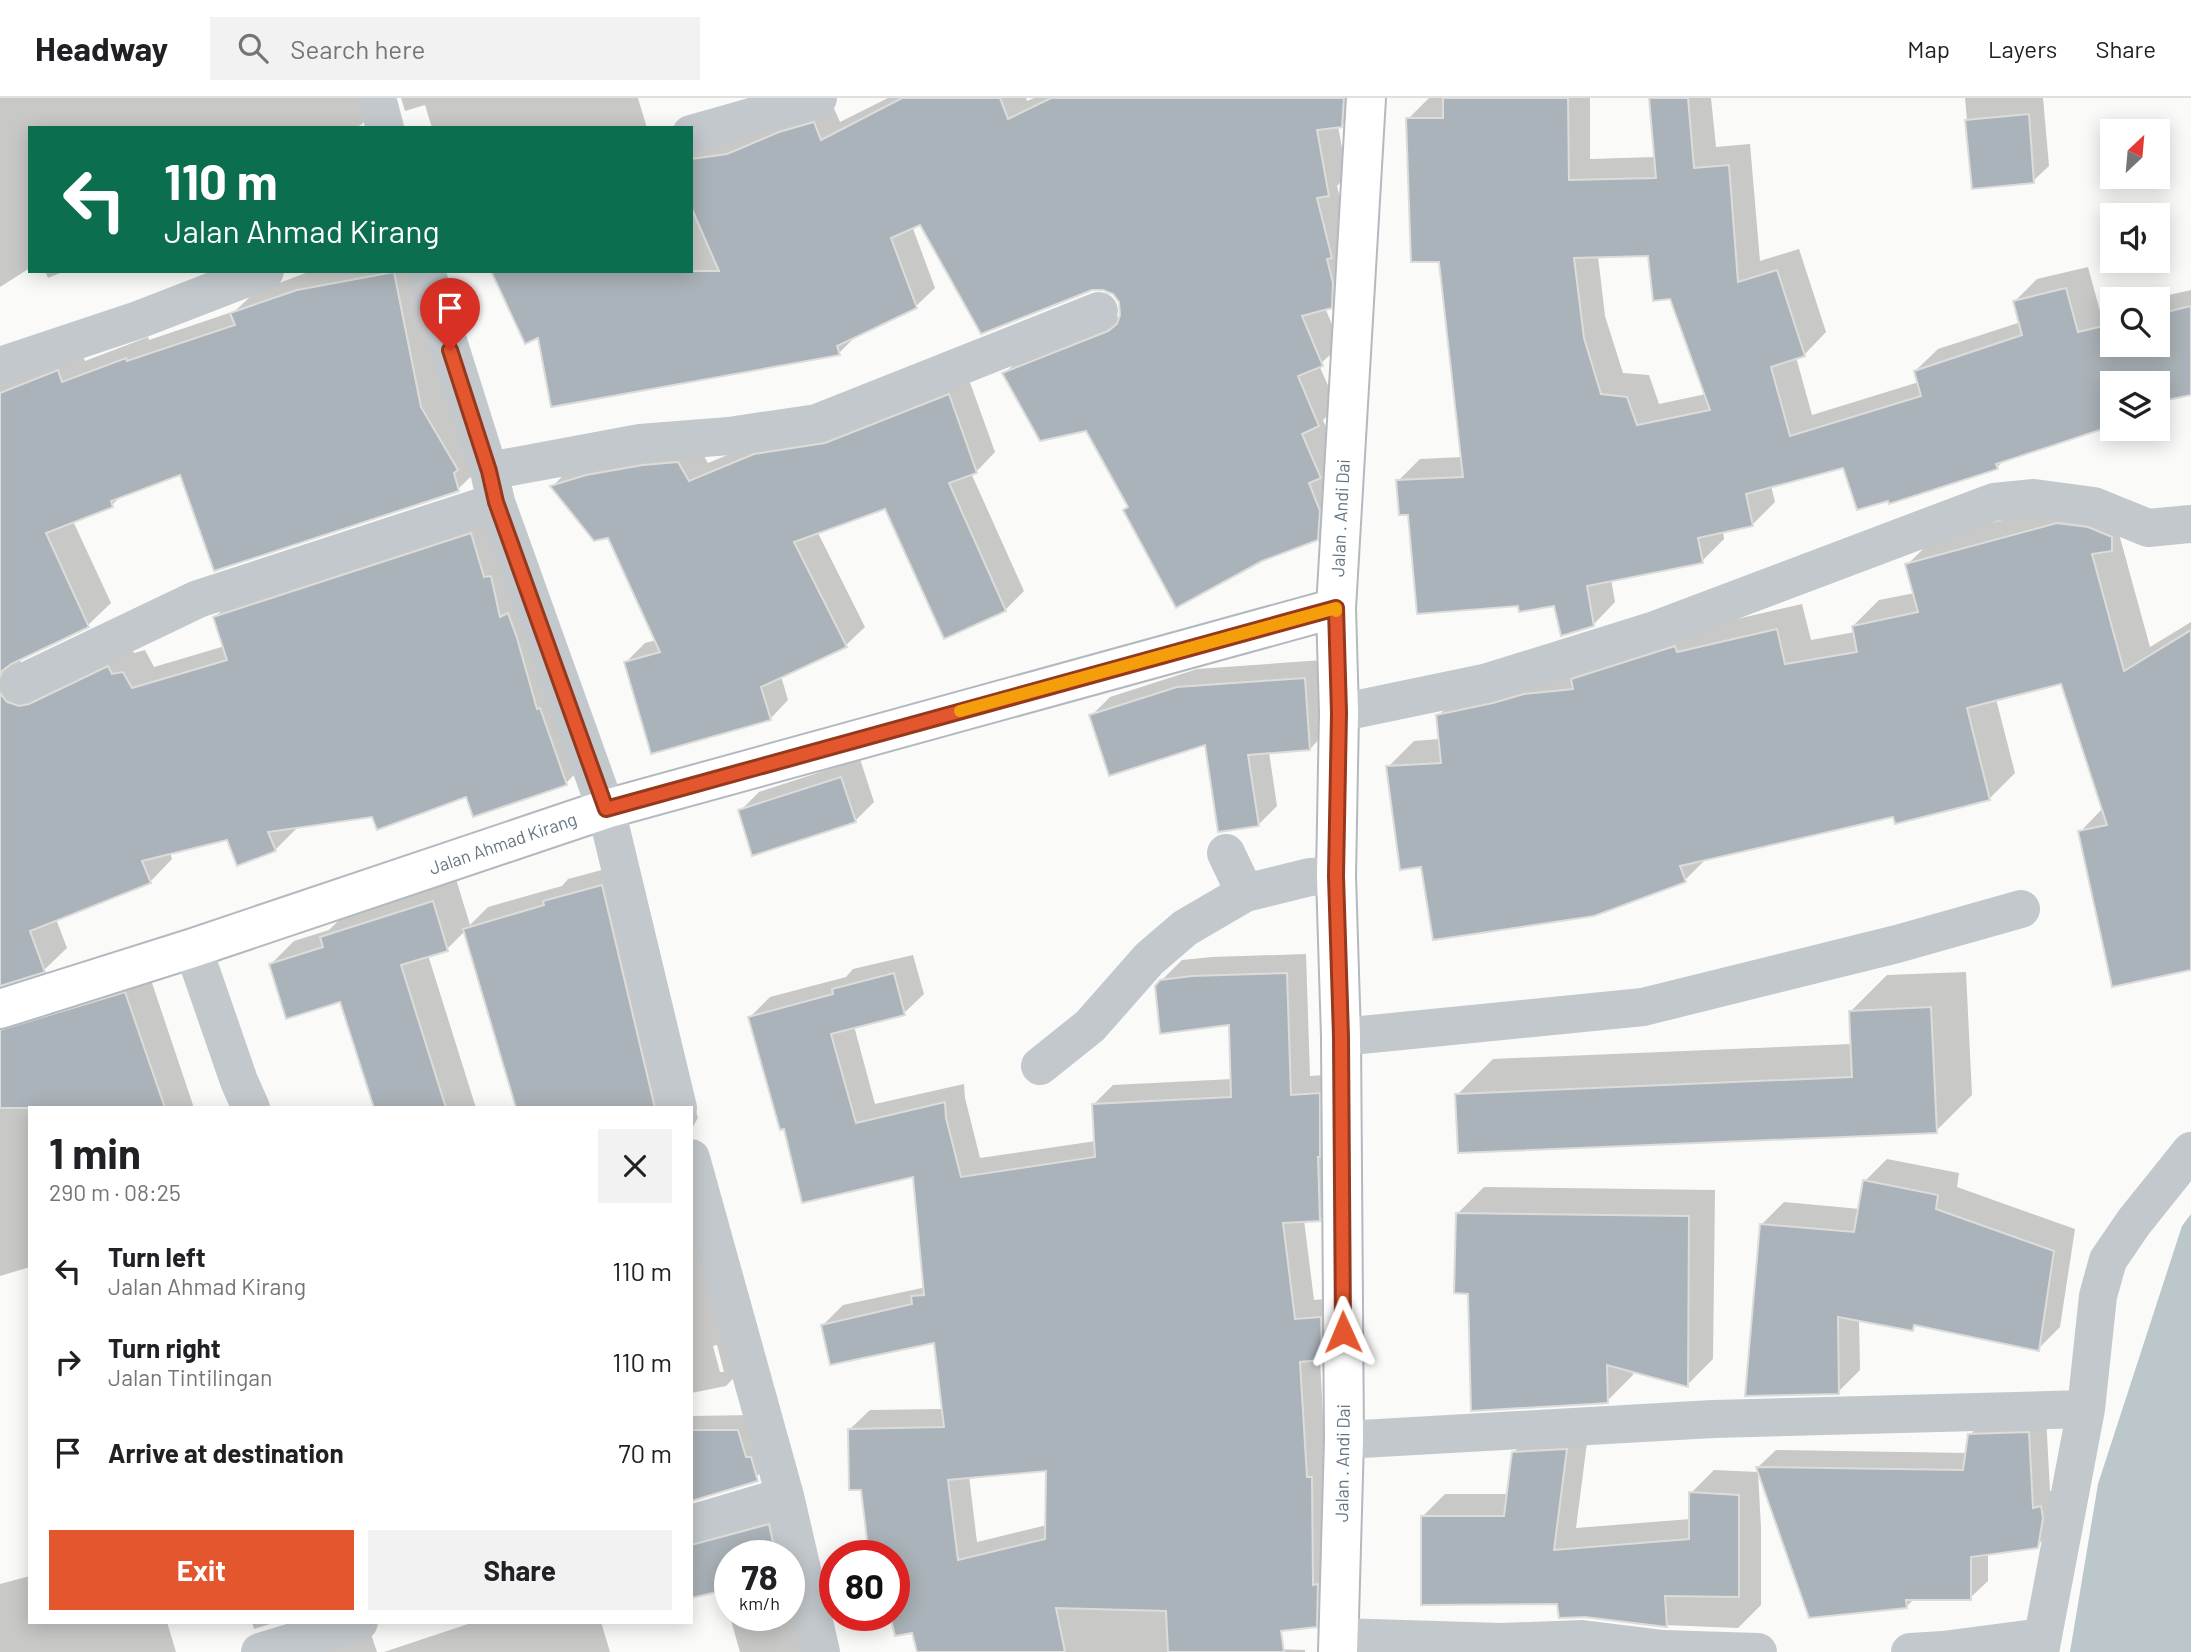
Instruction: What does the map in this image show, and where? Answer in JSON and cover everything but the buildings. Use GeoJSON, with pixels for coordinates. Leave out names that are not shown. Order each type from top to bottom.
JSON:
{"type":"FeatureCollection","features":[{"type":"Feature","properties":{"kind":"main road","name":"Jalan . Andi Dai"},"geometry":{"type":"LineString","coordinates":[[1338,1645],[1345,1440],[1341,1037],[1336,876],[1339,713],[1336,608],[1366,98]]}},
{"type":"Feature","properties":{"kind":"main road","name":"Jalan Ahmad Kirang"},"geometry":{"type":"LineString","coordinates":[[0,1009],[193,948],[606,809],[1336,608]]}},
{"type":"Feature","properties":{"kind":"street"},"geometry":{"type":"LineString","coordinates":[[377,98],[384,126]]}},
{"type":"Feature","properties":{"kind":"street"},"geometry":{"type":"LineString","coordinates":[[693,133],[818,98]]}},
{"type":"Feature","properties":{"kind":"street"},"geometry":{"type":"LineString","coordinates":[[0,366],[138,320],[260,273]]}},
{"type":"Feature","properties":{"kind":"street"},"geometry":{"type":"LineString","coordinates":[[427,273],[492,487],[606,809],[678,1106]]}},
{"type":"Feature","properties":{"kind":"street"},"geometry":{"type":"LineString","coordinates":[[20,684],[198,599],[492,487],[640,443],[729,436],[817,423],[1099,311]]}},
{"type":"Feature","properties":{"kind":"street"},"geometry":{"type":"LineString","coordinates":[[1339,713],[1488,682],[1652,631],[1994,502],[2034,498],[2094,506],[2148,528],[2191,524]]}},
{"type":"Feature","properties":{"kind":"street"},"geometry":{"type":"LineString","coordinates":[[1226,853],[1245,892]]}},
{"type":"Feature","properties":{"kind":"street"},"geometry":{"type":"LineString","coordinates":[[1040,1066],[1090,1026],[1149,959],[1185,928],[1245,892],[1310,877],[1336,876]]}},
{"type":"Feature","properties":{"kind":"street"},"geometry":{"type":"LineString","coordinates":[[1341,1037],[1643,1007],[1897,944],[2021,909]]}},
{"type":"Feature","properties":{"kind":"street"},"geometry":{"type":"LineString","coordinates":[[193,948],[250,1106]]}},
{"type":"Feature","properties":{"kind":"street"},"geometry":{"type":"LineString","coordinates":[[1910,1652],[2041,1644],[2086,1409],[2098,1296],[2108,1260],[2134,1222],[2191,1151]]}},
{"type":"Feature","properties":{"kind":"street"},"geometry":{"type":"LineString","coordinates":[[693,1165],[785,1496],[821,1652]]}},
{"type":"Feature","properties":{"kind":"street"},"geometry":{"type":"LineString","coordinates":[[1345,1440],[1713,1419],[2086,1409]]}},
{"type":"Feature","properties":{"kind":"street"},"geometry":{"type":"LineString","coordinates":[[693,1523],[785,1496]]}},
{"type":"Feature","properties":{"kind":"street"},"geometry":{"type":"LineString","coordinates":[[260,1652],[353,1624]]}},
{"type":"Feature","properties":{"kind":"street"},"geometry":{"type":"LineString","coordinates":[[361,1624],[372,1652]]}},
{"type":"Feature","properties":{"kind":"street"},"geometry":{"type":"LineString","coordinates":[[1338,1645],[1581,1639],[1663,1649],[1758,1652]]}},
{"type":"Feature","properties":{"kind":"shaded area"},"geometry":{"type":"Polygon","coordinates":[[[2191,1214],[2191,1652],[2070,1652],[2098,1484],[2182,1226],[2191,1214]]]}},
{"type":"Feature","properties":{"kind":"slow traffic"},"geometry":{"type":"LineString","coordinates":[[960,711],[1336,608],[1336,611]]}},
{"type":"Feature","properties":{"kind":"route"},"geometry":{"type":"LineString","coordinates":[[450,350],[489,471],[496,502],[606,809],[1336,608],[1339,713],[1336,876],[1341,1037],[1343,1332]]}}]}
